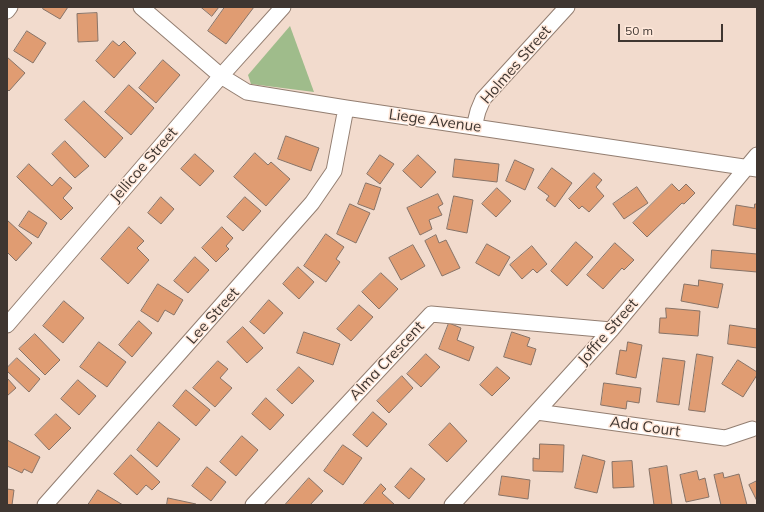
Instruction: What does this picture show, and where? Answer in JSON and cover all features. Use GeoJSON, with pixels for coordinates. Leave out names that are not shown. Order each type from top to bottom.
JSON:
{"type":"FeatureCollection","features":[{"type":"Feature","properties":{"kind":"street"},"geometry":{"type":"LineString","coordinates":[[7,11],[10,7]]}},
{"type":"Feature","properties":{"kind":"street","name":"Liege Avenue"},"geometry":{"type":"LineString","coordinates":[[141,7],[221,76],[247,92],[751,168]]}},
{"type":"Feature","properties":{"kind":"street","name":"Jellicoe Street"},"geometry":{"type":"LineString","coordinates":[[7,325],[221,76],[283,7]]}},
{"type":"Feature","properties":{"kind":"street","name":"Holmes Street"},"geometry":{"type":"LineString","coordinates":[[474,127],[483,99],[567,7]]}},
{"type":"Feature","properties":{"kind":"street","name":"Lee Street"},"geometry":{"type":"LineString","coordinates":[[45,505],[312,204],[334,171],[346,108]]}},
{"type":"Feature","properties":{"kind":"street","name":"Joffre Street"},"geometry":{"type":"LineString","coordinates":[[452,505],[611,330],[751,168],[757,155]]}},
{"type":"Feature","properties":{"kind":"street","name":"Alma Crescent"},"geometry":{"type":"LineString","coordinates":[[253,505],[431,314],[611,330]]}},
{"type":"Feature","properties":{"kind":"street","name":"Ada Court"},"geometry":{"type":"LineString","coordinates":[[538,412],[725,438],[752,429]]}},
{"type":"Feature","properties":{"kind":"green space"},"geometry":{"type":"Polygon","coordinates":[[[290,26],[314,92],[251,84],[248,75],[290,26]]]}},
{"type":"Feature","properties":{"kind":"building"},"geometry":{"type":"Polygon","coordinates":[[[44,7],[68,7],[60,19],[43,9],[44,7]]]}},
{"type":"Feature","properties":{"kind":"building"},"geometry":{"type":"Polygon","coordinates":[[[201,7],[219,7],[212,16],[201,7]]]}},
{"type":"Feature","properties":{"kind":"building"},"geometry":{"type":"Polygon","coordinates":[[[225,7],[254,7],[226,44],[208,31],[225,7]]]}},
{"type":"Feature","properties":{"kind":"building"},"geometry":{"type":"Polygon","coordinates":[[[97,13],[98,41],[78,42],[77,14],[97,13]]]}},
{"type":"Feature","properties":{"kind":"building"},"geometry":{"type":"Polygon","coordinates":[[[27,31],[46,43],[33,63],[14,51],[27,31]]]}},
{"type":"Feature","properties":{"kind":"building"},"geometry":{"type":"Polygon","coordinates":[[[113,41],[119,46],[124,41],[136,53],[114,78],[96,61],[113,41]]]}},
{"type":"Feature","properties":{"kind":"building"},"geometry":{"type":"Polygon","coordinates":[[[7,57],[25,73],[9,91],[7,89],[7,57]]]}},
{"type":"Feature","properties":{"kind":"building"},"geometry":{"type":"Polygon","coordinates":[[[163,60],[180,75],[156,103],[139,88],[163,60]]]}},
{"type":"Feature","properties":{"kind":"building"},"geometry":{"type":"Polygon","coordinates":[[[129,85],[154,108],[131,135],[105,112],[129,85]]]}},
{"type":"Feature","properties":{"kind":"building"},"geometry":{"type":"Polygon","coordinates":[[[84,101],[123,138],[105,158],[65,120],[84,101]]]}},
{"type":"Feature","properties":{"kind":"building"},"geometry":{"type":"Polygon","coordinates":[[[286,136],[319,148],[311,171],[278,159],[286,136]]]}},
{"type":"Feature","properties":{"kind":"building"},"geometry":{"type":"Polygon","coordinates":[[[65,141],[89,166],[75,178],[52,154],[65,141]]]}},
{"type":"Feature","properties":{"kind":"building"},"geometry":{"type":"Polygon","coordinates":[[[255,153],[268,165],[271,162],[290,179],[266,206],[234,177],[255,153]]]}},
{"type":"Feature","properties":{"kind":"building"},"geometry":{"type":"Polygon","coordinates":[[[195,154],[214,171],[200,186],[181,169],[195,154]]]}},
{"type":"Feature","properties":{"kind":"building"},"geometry":{"type":"Polygon","coordinates":[[[380,155],[394,164],[380,184],[367,174],[380,155]]]}},
{"type":"Feature","properties":{"kind":"building"},"geometry":{"type":"Polygon","coordinates":[[[418,155],[436,172],[421,188],[403,171],[418,155]]]}},
{"type":"Feature","properties":{"kind":"building"},"geometry":{"type":"Polygon","coordinates":[[[455,159],[499,164],[497,182],[453,177],[455,159]]]}},
{"type":"Feature","properties":{"kind":"building"},"geometry":{"type":"Polygon","coordinates":[[[515,160],[534,169],[525,190],[506,181],[515,160]]]}},
{"type":"Feature","properties":{"kind":"building"},"geometry":{"type":"Polygon","coordinates":[[[29,164],[52,186],[60,177],[72,188],[63,198],[73,208],[61,220],[17,177],[29,164]]]}},
{"type":"Feature","properties":{"kind":"building"},"geometry":{"type":"Polygon","coordinates":[[[552,168],[572,183],[555,207],[546,200],[549,196],[538,188],[552,168]]]}},
{"type":"Feature","properties":{"kind":"building"},"geometry":{"type":"Polygon","coordinates":[[[594,173],[602,180],[596,187],[604,196],[589,212],[582,206],[579,209],[569,199],[594,173]]]}},
{"type":"Feature","properties":{"kind":"building"},"geometry":{"type":"Polygon","coordinates":[[[366,183],[381,188],[374,210],[358,204],[366,183]]]}},
{"type":"Feature","properties":{"kind":"building"},"geometry":{"type":"Polygon","coordinates":[[[672,184],[679,191],[686,184],[695,193],[684,204],[682,203],[647,237],[633,223],[672,184]]]}},
{"type":"Feature","properties":{"kind":"building"},"geometry":{"type":"Polygon","coordinates":[[[637,187],[648,203],[624,219],[613,204],[637,187]]]}},
{"type":"Feature","properties":{"kind":"building"},"geometry":{"type":"Polygon","coordinates":[[[497,188],[511,201],[496,217],[482,204],[497,188]]]}},
{"type":"Feature","properties":{"kind":"building"},"geometry":{"type":"Polygon","coordinates":[[[438,194],[443,204],[438,207],[442,215],[429,220],[432,229],[420,235],[407,208],[438,194]]]}},
{"type":"Feature","properties":{"kind":"building"},"geometry":{"type":"Polygon","coordinates":[[[454,196],[473,200],[467,233],[447,229],[454,196]]]}},
{"type":"Feature","properties":{"kind":"building"},"geometry":{"type":"Polygon","coordinates":[[[161,197],[174,209],[161,224],[148,213],[161,197]]]}},
{"type":"Feature","properties":{"kind":"building"},"geometry":{"type":"Polygon","coordinates":[[[245,197],[261,211],[243,231],[227,217],[245,197]]]}},
{"type":"Feature","properties":{"kind":"building"},"geometry":{"type":"Polygon","coordinates":[[[350,204],[370,213],[356,243],[337,234],[350,204]]]}},
{"type":"Feature","properties":{"kind":"building"},"geometry":{"type":"Polygon","coordinates":[[[755,204],[757,204],[757,229],[733,225],[736,205],[754,208],[755,204]]]}},
{"type":"Feature","properties":{"kind":"building"},"geometry":{"type":"Polygon","coordinates":[[[29,211],[47,223],[38,238],[19,226],[29,211]]]}},
{"type":"Feature","properties":{"kind":"building"},"geometry":{"type":"Polygon","coordinates":[[[7,220],[32,243],[16,261],[7,252],[7,220]]]}},
{"type":"Feature","properties":{"kind":"building"},"geometry":{"type":"Polygon","coordinates":[[[129,227],[144,241],[137,248],[149,260],[128,284],[101,259],[129,227]]]}},
{"type":"Feature","properties":{"kind":"building"},"geometry":{"type":"Polygon","coordinates":[[[222,227],[233,238],[226,246],[229,249],[216,262],[202,248],[222,227]]]}},
{"type":"Feature","properties":{"kind":"building"},"geometry":{"type":"Polygon","coordinates":[[[326,234],[344,247],[336,259],[340,262],[326,282],[304,266],[326,234]]]}},
{"type":"Feature","properties":{"kind":"building"},"geometry":{"type":"Polygon","coordinates":[[[436,235],[439,243],[446,240],[460,268],[442,276],[425,241],[436,235]]]}},
{"type":"Feature","properties":{"kind":"building"},"geometry":{"type":"Polygon","coordinates":[[[576,242],[593,257],[567,286],[551,271],[576,242]]]}},
{"type":"Feature","properties":{"kind":"building"},"geometry":{"type":"Polygon","coordinates":[[[615,243],[634,260],[624,270],[622,268],[603,289],[587,275],[615,243]]]}},
{"type":"Feature","properties":{"kind":"building"},"geometry":{"type":"Polygon","coordinates":[[[487,244],[510,257],[499,276],[476,263],[487,244]]]}},
{"type":"Feature","properties":{"kind":"building"},"geometry":{"type":"Polygon","coordinates":[[[413,245],[425,266],[401,280],[389,258],[413,245]]]}},
{"type":"Feature","properties":{"kind":"building"},"geometry":{"type":"Polygon","coordinates":[[[532,246],[547,264],[537,273],[533,269],[522,279],[510,265],[532,246]]]}},
{"type":"Feature","properties":{"kind":"building"},"geometry":{"type":"Polygon","coordinates":[[[712,250],[757,254],[757,272],[711,268],[712,250]]]}},
{"type":"Feature","properties":{"kind":"building"},"geometry":{"type":"Polygon","coordinates":[[[195,257],[209,270],[188,293],[174,281],[195,257]]]}},
{"type":"Feature","properties":{"kind":"building"},"geometry":{"type":"Polygon","coordinates":[[[298,267],[314,282],[299,299],[283,284],[298,267]]]}},
{"type":"Feature","properties":{"kind":"building"},"geometry":{"type":"Polygon","coordinates":[[[381,273],[398,289],[379,309],[362,292],[381,273]]]}},
{"type":"Feature","properties":{"kind":"building"},"geometry":{"type":"Polygon","coordinates":[[[699,280],[723,284],[718,308],[681,301],[684,284],[698,286],[699,280]]]}},
{"type":"Feature","properties":{"kind":"building"},"geometry":{"type":"Polygon","coordinates":[[[158,284],[183,300],[174,315],[165,310],[158,322],[141,311],[158,284]]]}},
{"type":"Feature","properties":{"kind":"building"},"geometry":{"type":"Polygon","coordinates":[[[269,300],[283,313],[264,334],[250,322],[269,300]]]}},
{"type":"Feature","properties":{"kind":"building"},"geometry":{"type":"Polygon","coordinates":[[[64,301],[84,318],[63,343],[43,326],[64,301]]]}},
{"type":"Feature","properties":{"kind":"building"},"geometry":{"type":"Polygon","coordinates":[[[359,305],[373,317],[351,341],[337,329],[359,305]]]}},
{"type":"Feature","properties":{"kind":"building"},"geometry":{"type":"Polygon","coordinates":[[[666,308],[700,311],[698,336],[659,333],[660,318],[666,318],[666,308]]]}},
{"type":"Feature","properties":{"kind":"building"},"geometry":{"type":"Polygon","coordinates":[[[139,321],[152,333],[132,357],[119,345],[139,321]]]}},
{"type":"Feature","properties":{"kind":"building"},"geometry":{"type":"Polygon","coordinates":[[[449,323],[461,328],[457,340],[474,347],[469,361],[439,349],[449,323]]]}},
{"type":"Feature","properties":{"kind":"building"},"geometry":{"type":"Polygon","coordinates":[[[730,325],[757,329],[757,348],[728,344],[730,325]]]}},
{"type":"Feature","properties":{"kind":"building"},"geometry":{"type":"Polygon","coordinates":[[[243,327],[263,348],[247,363],[227,342],[243,327]]]}},
{"type":"Feature","properties":{"kind":"building"},"geometry":{"type":"Polygon","coordinates":[[[304,332],[340,344],[333,365],[297,353],[304,332]]]}},
{"type":"Feature","properties":{"kind":"building"},"geometry":{"type":"Polygon","coordinates":[[[512,332],[530,338],[527,346],[536,349],[531,365],[504,357],[512,332]]]}},
{"type":"Feature","properties":{"kind":"building"},"geometry":{"type":"Polygon","coordinates":[[[35,334],[60,360],[45,375],[19,349],[35,334]]]}},
{"type":"Feature","properties":{"kind":"building"},"geometry":{"type":"Polygon","coordinates":[[[99,342],[126,362],[107,387],[80,367],[99,342]]]}},
{"type":"Feature","properties":{"kind":"building"},"geometry":{"type":"Polygon","coordinates":[[[628,342],[642,345],[636,378],[616,374],[620,350],[626,351],[628,342]]]}},
{"type":"Feature","properties":{"kind":"building"},"geometry":{"type":"Polygon","coordinates":[[[426,354],[440,367],[421,387],[407,374],[426,354]]]}},
{"type":"Feature","properties":{"kind":"building"},"geometry":{"type":"Polygon","coordinates":[[[697,354],[713,357],[705,412],[689,410],[697,354]]]}},
{"type":"Feature","properties":{"kind":"building"},"geometry":{"type":"Polygon","coordinates":[[[17,358],[40,379],[29,392],[7,371],[7,368],[17,358]]]}},
{"type":"Feature","properties":{"kind":"building"},"geometry":{"type":"Polygon","coordinates":[[[663,358],[685,361],[679,405],[657,402],[663,358]]]}},
{"type":"Feature","properties":{"kind":"building"},"geometry":{"type":"Polygon","coordinates":[[[738,360],[757,372],[757,375],[743,397],[722,384],[738,360]]]}},
{"type":"Feature","properties":{"kind":"building"},"geometry":{"type":"Polygon","coordinates":[[[218,361],[228,369],[220,378],[232,388],[215,407],[193,388],[218,361]]]}},
{"type":"Feature","properties":{"kind":"building"},"geometry":{"type":"Polygon","coordinates":[[[299,367],[314,381],[292,404],[277,390],[299,367]]]}},
{"type":"Feature","properties":{"kind":"building"},"geometry":{"type":"Polygon","coordinates":[[[497,367],[510,378],[492,396],[480,385],[497,367]]]}},
{"type":"Feature","properties":{"kind":"building"},"geometry":{"type":"Polygon","coordinates":[[[402,376],[413,388],[389,413],[377,401],[402,376]]]}},
{"type":"Feature","properties":{"kind":"building"},"geometry":{"type":"Polygon","coordinates":[[[7,378],[16,388],[7,396],[7,378]]]}},
{"type":"Feature","properties":{"kind":"building"},"geometry":{"type":"Polygon","coordinates":[[[78,380],[96,396],[79,415],[61,399],[78,380]]]}},
{"type":"Feature","properties":{"kind":"building"},"geometry":{"type":"Polygon","coordinates":[[[604,383],[641,388],[639,403],[627,401],[626,409],[601,405],[604,383]]]}},
{"type":"Feature","properties":{"kind":"building"},"geometry":{"type":"Polygon","coordinates":[[[186,390],[210,410],[196,426],[173,406],[186,390]]]}},
{"type":"Feature","properties":{"kind":"building"},"geometry":{"type":"Polygon","coordinates":[[[266,398],[284,415],[270,430],[252,414],[266,398]]]}},
{"type":"Feature","properties":{"kind":"building"},"geometry":{"type":"Polygon","coordinates":[[[373,412],[387,424],[367,447],[353,435],[373,412]]]}},
{"type":"Feature","properties":{"kind":"building"},"geometry":{"type":"Polygon","coordinates":[[[56,414],[71,428],[49,450],[35,435],[56,414]]]}},
{"type":"Feature","properties":{"kind":"building"},"geometry":{"type":"Polygon","coordinates":[[[159,422],[180,439],[157,467],[137,450],[159,422]]]}},
{"type":"Feature","properties":{"kind":"building"},"geometry":{"type":"Polygon","coordinates":[[[450,423],[467,441],[447,462],[429,445],[450,423]]]}},
{"type":"Feature","properties":{"kind":"building"},"geometry":{"type":"Polygon","coordinates":[[[242,436],[258,450],[236,476],[220,462],[242,436]]]}},
{"type":"Feature","properties":{"kind":"building"},"geometry":{"type":"Polygon","coordinates":[[[7,440],[40,457],[32,473],[24,469],[22,473],[7,466],[7,440]]]}},
{"type":"Feature","properties":{"kind":"building"},"geometry":{"type":"Polygon","coordinates":[[[540,444],[564,445],[563,472],[533,471],[533,458],[539,459],[540,444]]]}},
{"type":"Feature","properties":{"kind":"building"},"geometry":{"type":"Polygon","coordinates":[[[343,445],[362,458],[343,485],[324,471],[343,445]]]}},
{"type":"Feature","properties":{"kind":"building"},"geometry":{"type":"Polygon","coordinates":[[[131,455],[160,482],[152,490],[146,485],[137,495],[114,474],[131,455]]]}},
{"type":"Feature","properties":{"kind":"building"},"geometry":{"type":"Polygon","coordinates":[[[583,455],[605,461],[597,493],[575,488],[583,455]]]}},
{"type":"Feature","properties":{"kind":"building"},"geometry":{"type":"Polygon","coordinates":[[[632,461],[634,487],[613,488],[612,462],[632,461]]]}},
{"type":"Feature","properties":{"kind":"building"},"geometry":{"type":"Polygon","coordinates":[[[667,466],[672,505],[654,505],[649,469],[667,466]]]}},
{"type":"Feature","properties":{"kind":"building"},"geometry":{"type":"Polygon","coordinates":[[[207,467],[226,482],[211,501],[192,486],[207,467]]]}},
{"type":"Feature","properties":{"kind":"building"},"geometry":{"type":"Polygon","coordinates":[[[411,468],[425,479],[409,499],[395,487],[411,468]]]}},
{"type":"Feature","properties":{"kind":"building"},"geometry":{"type":"Polygon","coordinates":[[[697,471],[699,480],[705,478],[709,497],[686,502],[680,475],[697,471]]]}},
{"type":"Feature","properties":{"kind":"building"},"geometry":{"type":"Polygon","coordinates":[[[723,473],[724,478],[739,474],[747,505],[721,505],[714,475],[723,473]]]}},
{"type":"Feature","properties":{"kind":"building"},"geometry":{"type":"Polygon","coordinates":[[[502,476],[530,480],[528,499],[499,495],[502,476]]]}},
{"type":"Feature","properties":{"kind":"building"},"geometry":{"type":"Polygon","coordinates":[[[309,478],[323,491],[310,505],[285,505],[309,478]]]}},
{"type":"Feature","properties":{"kind":"building"},"geometry":{"type":"Polygon","coordinates":[[[757,481],[757,501],[749,485],[757,481]]]}},
{"type":"Feature","properties":{"kind":"building"},"geometry":{"type":"Polygon","coordinates":[[[381,484],[386,489],[382,493],[395,505],[363,505],[381,484]]]}},
{"type":"Feature","properties":{"kind":"building"},"geometry":{"type":"Polygon","coordinates":[[[7,489],[14,490],[12,505],[7,505],[7,489]]]}},
{"type":"Feature","properties":{"kind":"building"},"geometry":{"type":"Polygon","coordinates":[[[98,490],[123,505],[88,505],[98,490]]]}},
{"type":"Feature","properties":{"kind":"building"},"geometry":{"type":"Polygon","coordinates":[[[168,498],[196,504],[196,505],[167,505],[168,498]]]}}]}
